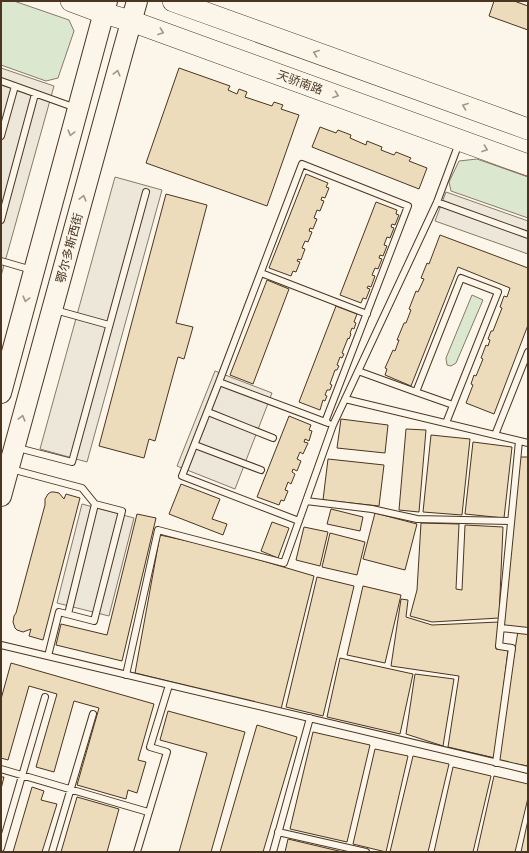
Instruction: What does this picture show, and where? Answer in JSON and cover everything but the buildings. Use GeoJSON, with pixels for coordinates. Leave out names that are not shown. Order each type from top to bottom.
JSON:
{"type":"FeatureCollection","features":[{"type":"Feature","properties":{"kind":"highway","name":"天骄南路"},"geometry":{"type":"LineString","coordinates":[[72,1],[105,7],[131,21],[528,164]]}},
{"type":"Feature","properties":{"kind":"highway"},"geometry":{"type":"LineString","coordinates":[[173,1],[528,129]]}},
{"type":"Feature","properties":{"kind":"main road","name":"鄂尔多斯西街"},"geometry":{"type":"LineString","coordinates":[[1,496],[131,21],[138,1]]}},
{"type":"Feature","properties":{"kind":"main road"},"geometry":{"type":"LineString","coordinates":[[1,393],[10,345],[34,270],[105,7]]}},
{"type":"Feature","properties":{"kind":"lane"},"geometry":{"type":"LineString","coordinates":[[1,81],[78,109]]}},
{"type":"Feature","properties":{"kind":"lane"},"geometry":{"type":"LineString","coordinates":[[1,136],[14,86]]}},
{"type":"Feature","properties":{"kind":"lane"},"geometry":{"type":"LineString","coordinates":[[1,220],[35,94]]}},
{"type":"Feature","properties":{"kind":"lane"},"geometry":{"type":"LineString","coordinates":[[126,675],[158,530],[284,563],[333,425],[437,202],[460,140]]}},
{"type":"Feature","properties":{"kind":"lane"},"geometry":{"type":"LineString","coordinates":[[299,521],[182,476],[208,412],[302,164],[408,206],[325,422]]}},
{"type":"Feature","properties":{"kind":"lane"},"geometry":{"type":"LineString","coordinates":[[14,447],[72,462],[146,192]]}},
{"type":"Feature","properties":{"kind":"lane"},"geometry":{"type":"LineString","coordinates":[[437,202],[528,235]]}},
{"type":"Feature","properties":{"kind":"lane"},"geometry":{"type":"LineString","coordinates":[[1,261],[34,270]]}},
{"type":"Feature","properties":{"kind":"lane"},"geometry":{"type":"LineString","coordinates":[[261,272],[366,314]]}},
{"type":"Feature","properties":{"kind":"lane"},"geometry":{"type":"LineString","coordinates":[[416,392],[461,278],[498,292],[446,423]]}},
{"type":"Feature","properties":{"kind":"lane"},"geometry":{"type":"LineString","coordinates":[[52,309],[110,324]]}},
{"type":"Feature","properties":{"kind":"lane"},"geometry":{"type":"LineString","coordinates":[[495,435],[528,352]]}},
{"type":"Feature","properties":{"kind":"lane"},"geometry":{"type":"LineString","coordinates":[[358,371],[453,405]]}},
{"type":"Feature","properties":{"kind":"lane"},"geometry":{"type":"LineString","coordinates":[[219,382],[333,425]]}},
{"type":"Feature","properties":{"kind":"lane"},"geometry":{"type":"LineString","coordinates":[[345,399],[528,443]]}},
{"type":"Feature","properties":{"kind":"lane"},"geometry":{"type":"LineString","coordinates":[[208,412],[273,438]]}},
{"type":"Feature","properties":{"kind":"lane"},"geometry":{"type":"LineString","coordinates":[[496,763],[512,648],[499,646],[519,441]]}},
{"type":"Feature","properties":{"kind":"lane"},"geometry":{"type":"LineString","coordinates":[[195,445],[261,470]]}},
{"type":"Feature","properties":{"kind":"lane"},"geometry":{"type":"LineString","coordinates":[[8,469],[82,488],[95,504],[122,511],[94,621],[59,612],[48,656]]}},
{"type":"Feature","properties":{"kind":"lane"},"geometry":{"type":"LineString","coordinates":[[306,501],[372,509],[417,519],[511,521]]}},
{"type":"Feature","properties":{"kind":"lane"},"geometry":{"type":"LineString","coordinates":[[68,614],[95,504]]}},
{"type":"Feature","properties":{"kind":"lane"},"geometry":{"type":"LineString","coordinates":[[501,628],[528,631]]}},
{"type":"Feature","properties":{"kind":"lane"},"geometry":{"type":"LineString","coordinates":[[1,645],[528,770]]}},
{"type":"Feature","properties":{"kind":"lane"},"geometry":{"type":"LineString","coordinates":[[136,852],[167,752],[150,747],[169,685]]}},
{"type":"Feature","properties":{"kind":"lane"},"geometry":{"type":"LineString","coordinates":[[1,848],[45,697]]}},
{"type":"Feature","properties":{"kind":"lane"},"geometry":{"type":"LineString","coordinates":[[52,852],[93,714]]}},
{"type":"Feature","properties":{"kind":"lane"},"geometry":{"type":"LineString","coordinates":[[273,852],[310,718]]}},
{"type":"Feature","properties":{"kind":"lane"},"geometry":{"type":"LineString","coordinates":[[1,769],[148,812]]}},
{"type":"Feature","properties":{"kind":"lane"},"geometry":{"type":"LineString","coordinates":[[278,832],[366,852]]}},
{"type":"Feature","properties":{"kind":"green space"},"geometry":{"type":"Polygon","coordinates":[[[1,1],[14,1],[69,20],[74,31],[58,78],[46,81],[1,65],[1,1]]]}},
{"type":"Feature","properties":{"kind":"green space"},"geometry":{"type":"Polygon","coordinates":[[[477,159],[528,177],[528,218],[451,191],[449,182],[459,161],[477,159]]]}},
{"type":"Feature","properties":{"kind":"green space"},"geometry":{"type":"Polygon","coordinates":[[[472,295],[483,300],[456,363],[451,366],[447,365],[446,358],[472,295]]]}},
{"type":"Feature","properties":{"kind":"shaded area"},"geometry":{"type":"Polygon","coordinates":[[[1,68],[54,86],[1,276],[1,68]]]}},
{"type":"Feature","properties":{"kind":"shaded area"},"geometry":{"type":"Polygon","coordinates":[[[115,177],[162,190],[87,462],[40,449],[115,177]]]}},
{"type":"Feature","properties":{"kind":"shaded area"},"geometry":{"type":"Polygon","coordinates":[[[446,192],[528,221],[528,254],[435,221],[446,192]]]}},
{"type":"Feature","properties":{"kind":"shaded area"},"geometry":{"type":"Polygon","coordinates":[[[215,371],[272,393],[235,489],[177,466],[215,371]]]}},
{"type":"Feature","properties":{"kind":"shaded area"},"geometry":{"type":"Polygon","coordinates":[[[82,504],[134,518],[109,616],[57,603],[82,504]]]}}]}
